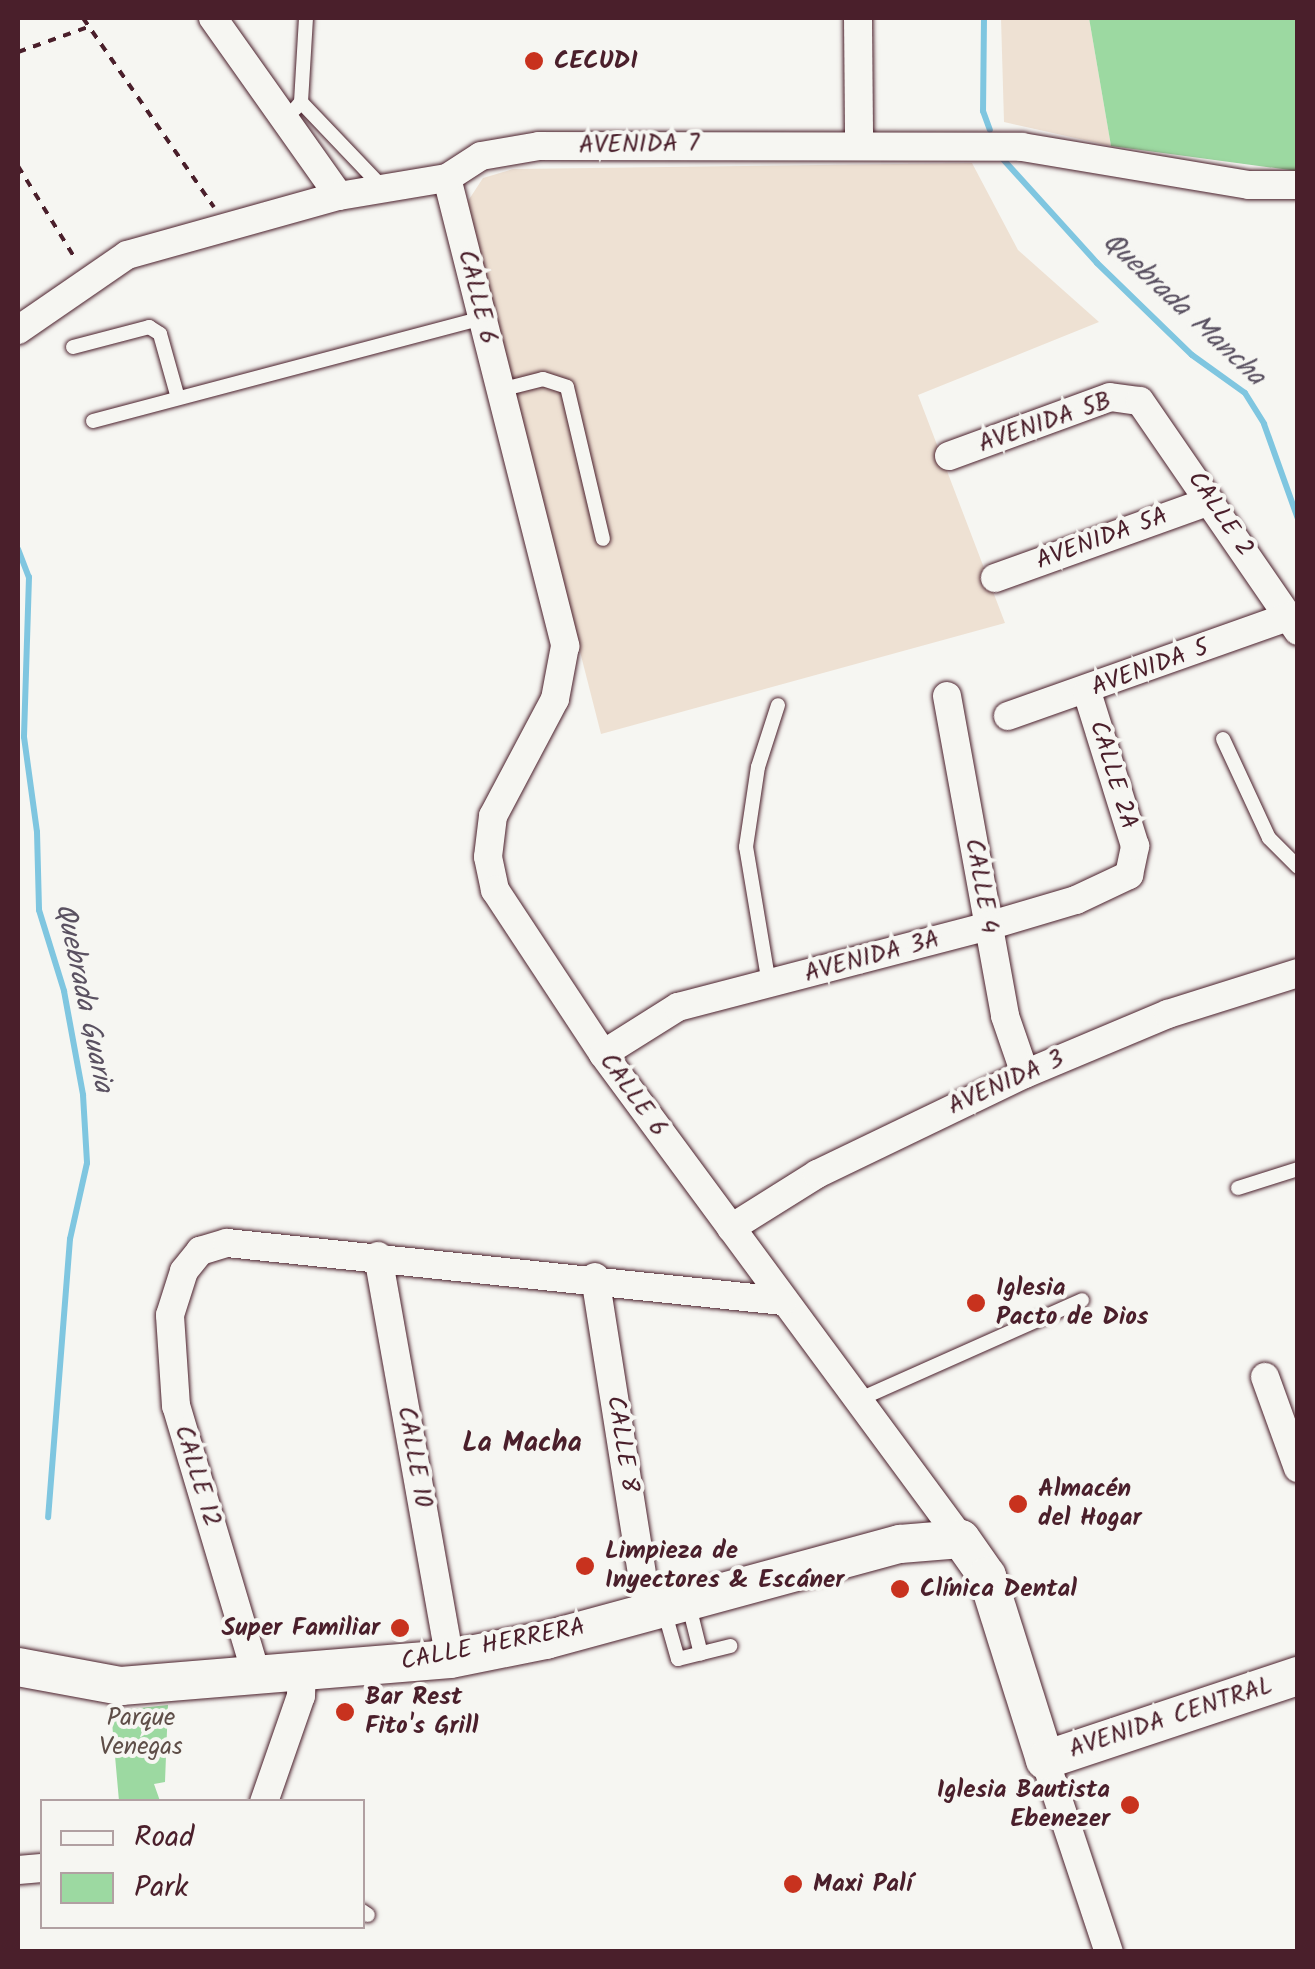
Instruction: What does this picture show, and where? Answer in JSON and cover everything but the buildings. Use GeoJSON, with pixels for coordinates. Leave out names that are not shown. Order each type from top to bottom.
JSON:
{"type":"FeatureCollection","features":[{"type":"Feature","properties":{"kind":"street"},"geometry":{"type":"LineString","coordinates":[[213,18],[292,111],[338,196]]}},
{"type":"Feature","properties":{"kind":"street"},"geometry":{"type":"LineString","coordinates":[[858,18],[859,142]]}},
{"type":"Feature","properties":{"kind":"street","name":"AVENIDA 7"},"geometry":{"type":"LineString","coordinates":[[18,330],[128,255],[225,224],[338,196],[447,178],[481,156],[539,146],[859,142],[1022,147],[1249,185],[1298,185]]}},
{"type":"Feature","properties":{"kind":"street","name":"CALLE 6"},"geometry":{"type":"LineString","coordinates":[[447,178],[565,660],[555,698],[493,816],[491,874],[510,920],[603,1054],[988,1576],[1109,1952]]}},
{"type":"Feature","properties":{"kind":"street","name":"AVENIDA 5B"},"geometry":{"type":"LineString","coordinates":[[949,456],[1110,397],[1140,400]]}},
{"type":"Feature","properties":{"kind":"street","name":"CALLE 2"},"geometry":{"type":"LineString","coordinates":[[1140,400],[1294,624]]}},
{"type":"Feature","properties":{"kind":"street","name":"AVENIDA 5A"},"geometry":{"type":"LineString","coordinates":[[995,578],[1210,501]]}},
{"type":"Feature","properties":{"kind":"street","name":"AVENIDA 5"},"geometry":{"type":"LineString","coordinates":[[1008,716],[1294,624]]}},
{"type":"Feature","properties":{"kind":"street","name":"CALLE 2A"},"geometry":{"type":"LineString","coordinates":[[1087,692],[1137,858]]}},
{"type":"Feature","properties":{"kind":"street","name":"CALLE 4"},"geometry":{"type":"LineString","coordinates":[[948,696],[1004,1016],[1025,1074]]}},
{"type":"Feature","properties":{"kind":"street","name":"AVENIDA 3A"},"geometry":{"type":"LineString","coordinates":[[603,1054],[678,1007],[988,926],[1115,883],[1129,875],[1137,858]]}},
{"type":"Feature","properties":{"kind":"street","name":"AVENIDA 3"},"geometry":{"type":"LineString","coordinates":[[731,1228],[816,1174],[1025,1074],[1168,1014],[1298,973]]}},
{"type":"Feature","properties":{"kind":"street","name":"CALLE 12"},"geometry":{"type":"LineString","coordinates":[[257,1677],[176,1406],[170,1315],[184,1270],[200,1252],[227,1243],[378,1256]]}},
{"type":"Feature","properties":{"kind":"street"},"geometry":{"type":"LineString","coordinates":[[378,1256],[596,1277],[783,1301]]}},
{"type":"Feature","properties":{"kind":"street","name":"CALLE 10"},"geometry":{"type":"LineString","coordinates":[[378,1256],[450,1659]]}},
{"type":"Feature","properties":{"kind":"street","name":"CALLE 8"},"geometry":{"type":"LineString","coordinates":[[596,1277],[666,1607]]}},
{"type":"Feature","properties":{"kind":"street"},"geometry":{"type":"LineString","coordinates":[[1265,1377],[1298,1468]]}},
{"type":"Feature","properties":{"kind":"street","name":"CALLE HERRERA"},"geometry":{"type":"LineString","coordinates":[[18,1667],[121,1686],[450,1659],[666,1607],[900,1544],[961,1539]]}},
{"type":"Feature","properties":{"kind":"street"},"geometry":{"type":"LineString","coordinates":[[265,1799],[301,1696],[302,1673]]}},
{"type":"Feature","properties":{"kind":"street","name":"AVENIDA CENTRAL"},"geometry":{"type":"LineString","coordinates":[[1045,1760],[1298,1676]]}},
{"type":"Feature","properties":{"kind":"lane"},"geometry":{"type":"LineString","coordinates":[[306,18],[292,111],[384,190]]}},
{"type":"Feature","properties":{"kind":"lane"},"geometry":{"type":"LineString","coordinates":[[93,421],[482,318]]}},
{"type":"Feature","properties":{"kind":"lane"},"geometry":{"type":"LineString","coordinates":[[74,348],[148,327],[160,334],[178,398]]}},
{"type":"Feature","properties":{"kind":"lane"},"geometry":{"type":"LineString","coordinates":[[500,390],[543,379],[567,387],[603,540]]}},
{"type":"Feature","properties":{"kind":"lane"},"geometry":{"type":"LineString","coordinates":[[769,984],[746,847],[755,781],[778,704]]}},
{"type":"Feature","properties":{"kind":"lane"},"geometry":{"type":"LineString","coordinates":[[1222,739],[1268,838],[1298,867]]}},
{"type":"Feature","properties":{"kind":"lane"},"geometry":{"type":"LineString","coordinates":[[1238,1188],[1298,1169]]}},
{"type":"Feature","properties":{"kind":"lane"},"geometry":{"type":"LineString","coordinates":[[860,1399],[1082,1300]]}},
{"type":"Feature","properties":{"kind":"lane"},"geometry":{"type":"LineString","coordinates":[[666,1607],[701,1654]]}},
{"type":"Feature","properties":{"kind":"lane"},"geometry":{"type":"LineString","coordinates":[[666,1607],[678,1659],[730,1646]]}},
{"type":"Feature","properties":{"kind":"path"},"geometry":{"type":"LineString","coordinates":[[82,18],[225,224]]}},
{"type":"Feature","properties":{"kind":"path"},"geometry":{"type":"LineString","coordinates":[[18,52],[89,26]]}},
{"type":"Feature","properties":{"kind":"path"},"geometry":{"type":"LineString","coordinates":[[18,166],[88,279]]}},
{"type":"Feature","properties":{"kind":"shaded area"},"geometry":{"type":"Polygon","coordinates":[[[1001,18],[1089,18],[1111,146],[1004,122],[1001,18]]]}},
{"type":"Feature","properties":{"kind":"shaded area"},"geometry":{"type":"Polygon","coordinates":[[[972,163],[1018,250],[1099,322],[918,395],[1005,623],[601,734],[466,204],[483,178],[513,169],[972,163]]]}},
{"type":"Feature","properties":{"kind":"green space"},"geometry":{"type":"Polygon","coordinates":[[[1089,18],[1297,18],[1297,171],[1111,146],[1089,18]]]}},
{"type":"Feature","properties":{"kind":"green space","name":"Parque Venegas"},"geometry":{"type":"Polygon","coordinates":[[[168,1705],[165,1782],[154,1784],[159,1799],[119,1799],[111,1711],[168,1705]]]}},
{"type":"Feature","properties":{"kind":"waterway","name":"Quebrada Mancha"},"geometry":{"type":"LineString","coordinates":[[984,18],[983,111],[990,130]]}},
{"type":"Feature","properties":{"kind":"waterway","name":"Quebrada Mancha"},"geometry":{"type":"LineString","coordinates":[[1001,157],[1097,263],[1192,355],[1245,393],[1264,424],[1298,519]]}},
{"type":"Feature","properties":{"kind":"waterway","name":"Quebrada Guaria"},"geometry":{"type":"LineString","coordinates":[[18,549],[29,577],[24,737],[37,832],[39,910],[64,991],[83,1095],[87,1163],[70,1239],[48,1517]]}},
{"type":"Feature","properties":{"kind":"place","name":"CECUDI"},"geometry":{"type":"Point","coordinates":[534,61]}},
{"type":"Feature","properties":{"kind":"place","name":"Iglesia Pacto de Dios"},"geometry":{"type":"Point","coordinates":[976,1303]}},
{"type":"Feature","properties":{"kind":"place","name":"Almacén del Hogar"},"geometry":{"type":"Point","coordinates":[1018,1504]}},
{"type":"Feature","properties":{"kind":"place","name":"Limpieza de Inyectores & Escáner"},"geometry":{"type":"Point","coordinates":[585,1566]}},
{"type":"Feature","properties":{"kind":"place","name":"Clínica Dental"},"geometry":{"type":"Point","coordinates":[900,1589]}},
{"type":"Feature","properties":{"kind":"place","name":"Super Familiar"},"geometry":{"type":"Point","coordinates":[400,1628]}},
{"type":"Feature","properties":{"kind":"place","name":"Bar Rest Fito's Grill"},"geometry":{"type":"Point","coordinates":[345,1712]}},
{"type":"Feature","properties":{"kind":"place","name":"Iglesia Bautista Ebenezer"},"geometry":{"type":"Point","coordinates":[1130,1805]}},
{"type":"Feature","properties":{"kind":"place","name":"Maxi Palí"},"geometry":{"type":"Point","coordinates":[793,1884]}},
{"type":"Feature","properties":{"kind":"district","name":"La Macha"},"geometry":{"type":"Point","coordinates":[522,1444]}}]}
